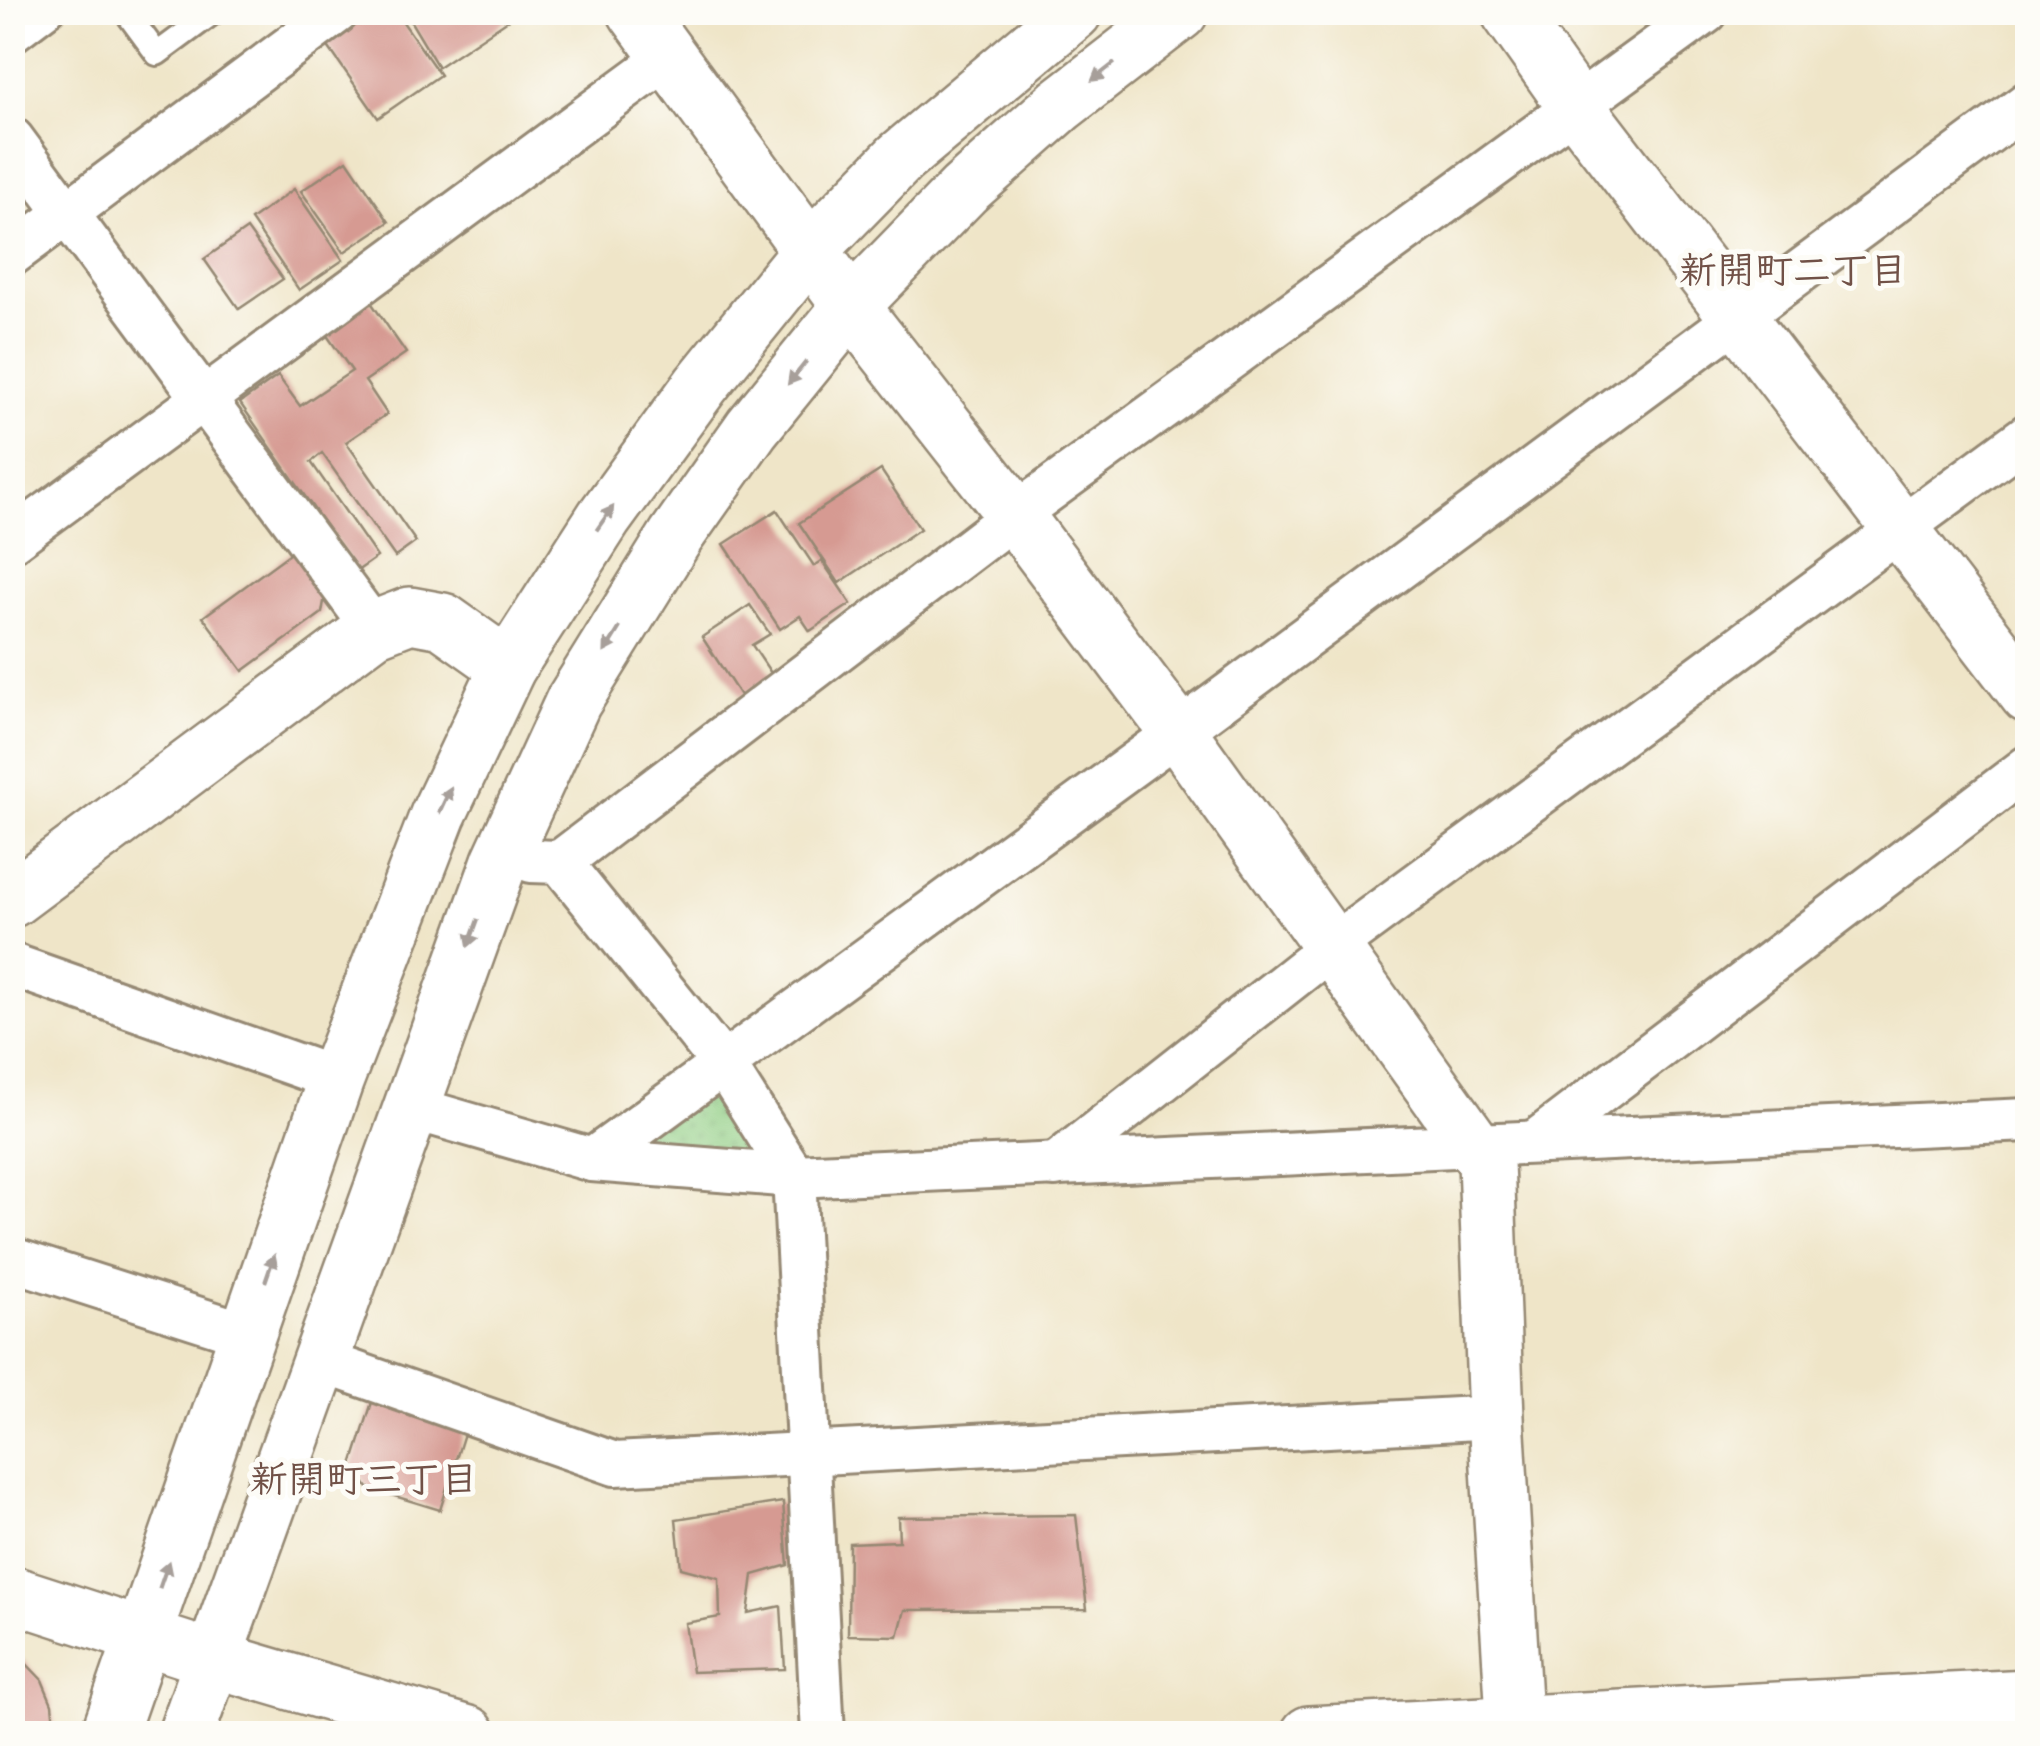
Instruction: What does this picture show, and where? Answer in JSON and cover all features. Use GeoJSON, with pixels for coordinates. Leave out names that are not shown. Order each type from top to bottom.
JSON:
{"type":"FeatureCollection","features":[{"type":"Feature","properties":{"kind":"street"},"geometry":{"type":"LineString","coordinates":[[12,254],[337,12]]}},
{"type":"Feature","properties":{"kind":"street"},"geometry":{"type":"LineString","coordinates":[[636,12],[852,306],[1178,732],[1486,1162],[1496,1417],[1515,1727]]}},
{"type":"Feature","properties":{"kind":"street"},"geometry":{"type":"LineString","coordinates":[[110,1734],[336,1079],[438,815],[508,666],[700,385],[810,250],[900,158],[1074,12]]}},
{"type":"Feature","properties":{"kind":"street"},"geometry":{"type":"LineString","coordinates":[[186,1734],[500,861],[573,702],[676,536],[752,428],[852,306],[964,190],[1060,105],[1180,12]]}},
{"type":"Feature","properties":{"kind":"street"},"geometry":{"type":"LineString","coordinates":[[1509,12],[1577,108],[2028,695]]}},
{"type":"Feature","properties":{"kind":"street"},"geometry":{"type":"LineString","coordinates":[[500,861],[560,862],[1015,516],[1706,12]]}},
{"type":"Feature","properties":{"kind":"street"},"geometry":{"type":"LineString","coordinates":[[12,540],[668,58]]}},
{"type":"Feature","properties":{"kind":"street"},"geometry":{"type":"LineString","coordinates":[[592,1160],[2028,104]]}},
{"type":"Feature","properties":{"kind":"street"},"geometry":{"type":"LineString","coordinates":[[12,140],[374,629]]}},
{"type":"Feature","properties":{"kind":"street"},"geometry":{"type":"LineString","coordinates":[[1055,1164],[1332,947],[2028,435]]}},
{"type":"Feature","properties":{"kind":"street"},"geometry":{"type":"LineString","coordinates":[[12,899],[374,629],[410,614],[443,621],[508,666]]}},
{"type":"Feature","properties":{"kind":"street"},"geometry":{"type":"LineString","coordinates":[[1535,1142],[2028,766]]}},
{"type":"Feature","properties":{"kind":"street"},"geometry":{"type":"LineString","coordinates":[[560,862],[724,1065],[794,1176],[823,1734]]}},
{"type":"Feature","properties":{"kind":"street"},"geometry":{"type":"LineString","coordinates":[[12,965],[336,1079]]}},
{"type":"Feature","properties":{"kind":"street"},"geometry":{"type":"LineString","coordinates":[[409,1107],[592,1160],[794,1176],[2009,1121],[2028,1096]]}},
{"type":"Feature","properties":{"kind":"street"},"geometry":{"type":"LineString","coordinates":[[12,1259],[246,1334]]}},
{"type":"Feature","properties":{"kind":"street"},"geometry":{"type":"LineString","coordinates":[[321,1361],[614,1464],[1496,1417]]}},
{"type":"Feature","properties":{"kind":"street"},"geometry":{"type":"LineString","coordinates":[[12,1594],[212,1659],[468,1734]]}},
{"type":"Feature","properties":{"kind":"street"},"geometry":{"type":"LineString","coordinates":[[1309,1734],[1515,1727],[2028,1696]]}},
{"type":"Feature","properties":{"kind":"lane"},"geometry":{"type":"LineString","coordinates":[[12,43],[52,12]]}},
{"type":"Feature","properties":{"kind":"lane"},"geometry":{"type":"LineString","coordinates":[[126,12],[157,54],[214,12]]}},
{"type":"Feature","properties":{"kind":"green space"},"geometry":{"type":"Polygon","coordinates":[[[724,1065],[794,1176],[592,1160],[724,1065]]]}},
{"type":"Feature","properties":{"kind":"building"},"geometry":{"type":"Polygon","coordinates":[[[353,12],[396,12],[440,75],[378,118],[320,35],[353,12]]]}},
{"type":"Feature","properties":{"kind":"building"},"geometry":{"type":"Polygon","coordinates":[[[405,12],[520,12],[438,67],[405,12]]]}},
{"type":"Feature","properties":{"kind":"building"},"geometry":{"type":"Polygon","coordinates":[[[347,160],[389,222],[344,252],[301,191],[347,160]]]}},
{"type":"Feature","properties":{"kind":"building"},"geometry":{"type":"Polygon","coordinates":[[[294,189],[343,260],[299,290],[251,220],[294,189]]]}},
{"type":"Feature","properties":{"kind":"building"},"geometry":{"type":"Polygon","coordinates":[[[247,229],[283,279],[239,309],[204,259],[247,229]]]}},
{"type":"Feature","properties":{"kind":"building"},"geometry":{"type":"Polygon","coordinates":[[[366,295],[406,353],[365,381],[387,414],[346,442],[416,542],[395,557],[322,453],[311,462],[377,557],[357,571],[240,403],[278,376],[300,406],[352,371],[321,327],[366,295]]]}},
{"type":"Feature","properties":{"kind":"building"},"geometry":{"type":"Polygon","coordinates":[[[881,470],[920,529],[839,583],[799,523],[881,470]]]}},
{"type":"Feature","properties":{"kind":"building"},"geometry":{"type":"Polygon","coordinates":[[[777,510],[814,566],[822,561],[851,604],[810,631],[800,616],[780,629],[724,544],[777,510]]]}},
{"type":"Feature","properties":{"kind":"building"},"geometry":{"type":"Polygon","coordinates":[[[296,549],[326,590],[322,613],[243,671],[203,617],[296,549]]]}},
{"type":"Feature","properties":{"kind":"building"},"geometry":{"type":"Polygon","coordinates":[[[750,605],[770,634],[752,645],[773,676],[741,697],[702,637],[750,605]]]}},
{"type":"Feature","properties":{"kind":"building"},"geometry":{"type":"Polygon","coordinates":[[[373,1399],[466,1427],[440,1510],[368,1488],[352,1465],[373,1399]]]}},
{"type":"Feature","properties":{"kind":"building"},"geometry":{"type":"Polygon","coordinates":[[[783,1502],[788,1565],[753,1575],[748,1613],[781,1606],[785,1669],[692,1672],[685,1623],[720,1617],[719,1578],[681,1568],[676,1519],[783,1502]]]}},
{"type":"Feature","properties":{"kind":"building"},"geometry":{"type":"Polygon","coordinates":[[[1076,1515],[1087,1609],[905,1610],[898,1636],[848,1635],[849,1543],[899,1541],[898,1517],[1076,1515]]]}},
{"type":"Feature","properties":{"kind":"building"},"geometry":{"type":"Polygon","coordinates":[[[12,1654],[18,1655],[42,1680],[52,1704],[55,1734],[12,1734],[12,1654]]]}},
{"type":"Feature","properties":{"kind":"district","name":"新開町二丁目"},"geometry":{"type":"Point","coordinates":[1793,270]}},
{"type":"Feature","properties":{"kind":"district","name":"新開町三丁目"},"geometry":{"type":"Point","coordinates":[364,1479]}}]}
